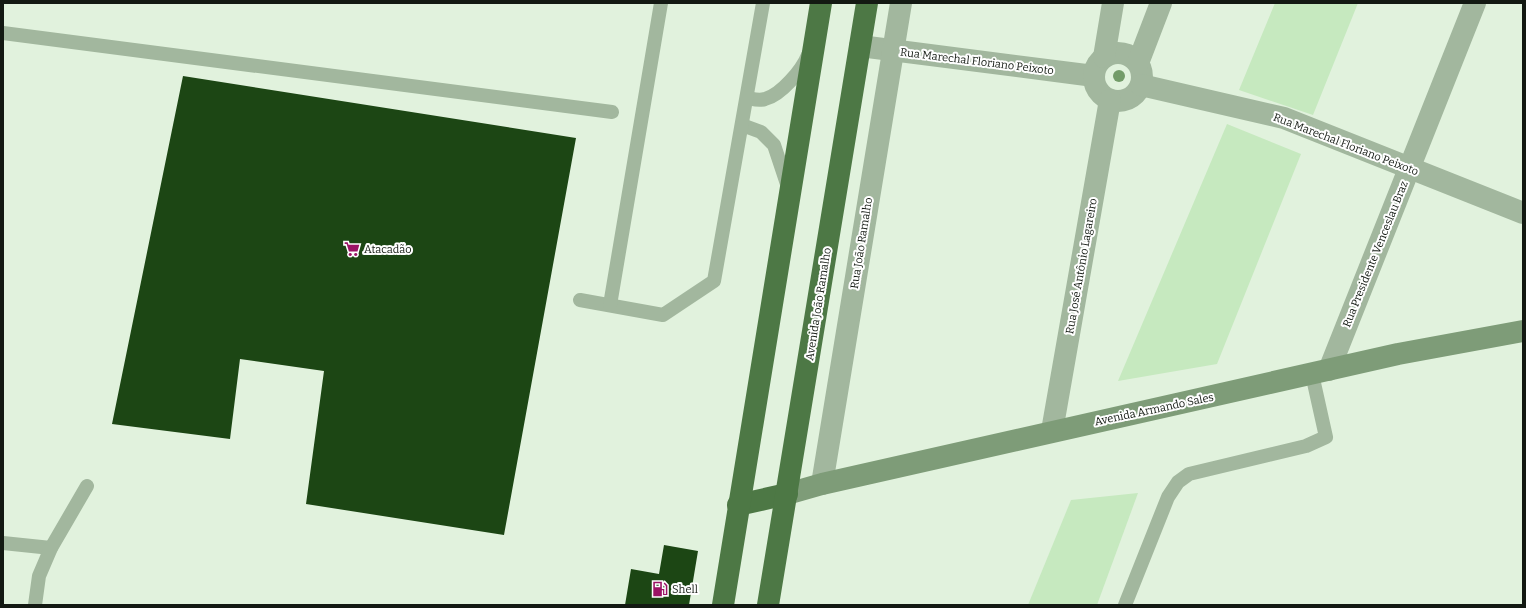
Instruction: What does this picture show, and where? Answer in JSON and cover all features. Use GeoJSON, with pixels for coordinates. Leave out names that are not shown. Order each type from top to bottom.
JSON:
{"type":"FeatureCollection","features":[{"type":"Feature","properties":{"kind":"highway"},"geometry":{"type":"LineString","coordinates":[[723,605],[821,3]]}},
{"type":"Feature","properties":{"kind":"highway","name":"Avenida João Ramalho"},"geometry":{"type":"LineString","coordinates":[[768,605],[867,3]]}},
{"type":"Feature","properties":{"kind":"highway"},"geometry":{"type":"LineString","coordinates":[[738,506],[787,494]]}},
{"type":"Feature","properties":{"kind":"street","name":"Rua João Ramalho"},"geometry":{"type":"LineString","coordinates":[[822,484],[901,3]]}},
{"type":"Feature","properties":{"kind":"street"},"geometry":{"type":"LineString","coordinates":[[1104,57],[1113,3]]}},
{"type":"Feature","properties":{"kind":"street"},"geometry":{"type":"LineString","coordinates":[[1138,63],[1126,54],[1111,53],[1104,57],[1095,69],[1094,76],[1098,90],[1110,100],[1117,101],[1131,97],[1141,85],[1142,77],[1138,63],[1161,3]]}},
{"type":"Feature","properties":{"kind":"street","name":"Rua Presidente Venceslau Braz"},"geometry":{"type":"LineString","coordinates":[[1321,372],[1409,168],[1475,3]]}},
{"type":"Feature","properties":{"kind":"street","name":"Rua Marechal Floriano Peixoto"},"geometry":{"type":"LineString","coordinates":[[860,46],[1094,76]]}},
{"type":"Feature","properties":{"kind":"street","name":"Rua Marechal Floriano Peixoto"},"geometry":{"type":"LineString","coordinates":[[1141,85],[1284,118],[1523,213]]}},
{"type":"Feature","properties":{"kind":"street","name":"Rua José Antônio Lagareiro"},"geometry":{"type":"LineString","coordinates":[[1052,431],[1110,100]]}},
{"type":"Feature","properties":{"kind":"street","name":"Avenida Armando Sales"},"geometry":{"type":"LineString","coordinates":[[787,494],[822,484],[1052,431],[1398,354],[1523,331]]}},
{"type":"Feature","properties":{"kind":"lane"},"geometry":{"type":"LineString","coordinates":[[610,305],[661,3]]}},
{"type":"Feature","properties":{"kind":"lane"},"geometry":{"type":"LineString","coordinates":[[580,300],[664,315],[714,281],[763,3]]}},
{"type":"Feature","properties":{"kind":"lane"},"geometry":{"type":"LineString","coordinates":[[3,33],[612,112]]}},
{"type":"Feature","properties":{"kind":"lane"},"geometry":{"type":"LineString","coordinates":[[747,98],[765,100],[785,86],[804,65],[815,40]]}},
{"type":"Feature","properties":{"kind":"lane"},"geometry":{"type":"LineString","coordinates":[[742,125],[761,132],[774,145],[787,182],[789,197]]}},
{"type":"Feature","properties":{"kind":"lane"},"geometry":{"type":"LineString","coordinates":[[1125,605],[1168,497],[1178,482],[1189,474],[1306,446],[1326,437],[1321,372]]}},
{"type":"Feature","properties":{"kind":"lane"},"geometry":{"type":"LineString","coordinates":[[35,605],[39,576],[51,548],[87,486]]}},
{"type":"Feature","properties":{"kind":"lane"},"geometry":{"type":"LineString","coordinates":[[3,544],[51,548]]}},
{"type":"Feature","properties":{"kind":"green space"},"geometry":{"type":"Polygon","coordinates":[[[1275,3],[1358,3],[1313,115],[1239,90],[1275,3]]]}},
{"type":"Feature","properties":{"kind":"green space"},"geometry":{"type":"Polygon","coordinates":[[[1227,124],[1301,154],[1217,364],[1118,381],[1227,124]]]}},
{"type":"Feature","properties":{"kind":"green space"},"geometry":{"type":"Polygon","coordinates":[[[1138,493],[1097,605],[1028,605],[1071,500],[1138,493]]]}},
{"type":"Feature","properties":{"kind":"building","name":"Atacadão"},"geometry":{"type":"Polygon","coordinates":[[[183,76],[576,138],[504,535],[306,504],[324,371],[240,359],[230,439],[112,424],[183,76]]]}},
{"type":"Feature","properties":{"kind":"building","name":"Shell"},"geometry":{"type":"Polygon","coordinates":[[[664,545],[698,551],[689,605],[625,605],[631,569],[659,574],[664,545]]]}},
{"type":"Feature","properties":{"kind":"place","name":"Atacadão"},"geometry":{"type":"Point","coordinates":[352,249]}},
{"type":"Feature","properties":{"kind":"place","name":"Shell"},"geometry":{"type":"Point","coordinates":[660,589]}}]}
